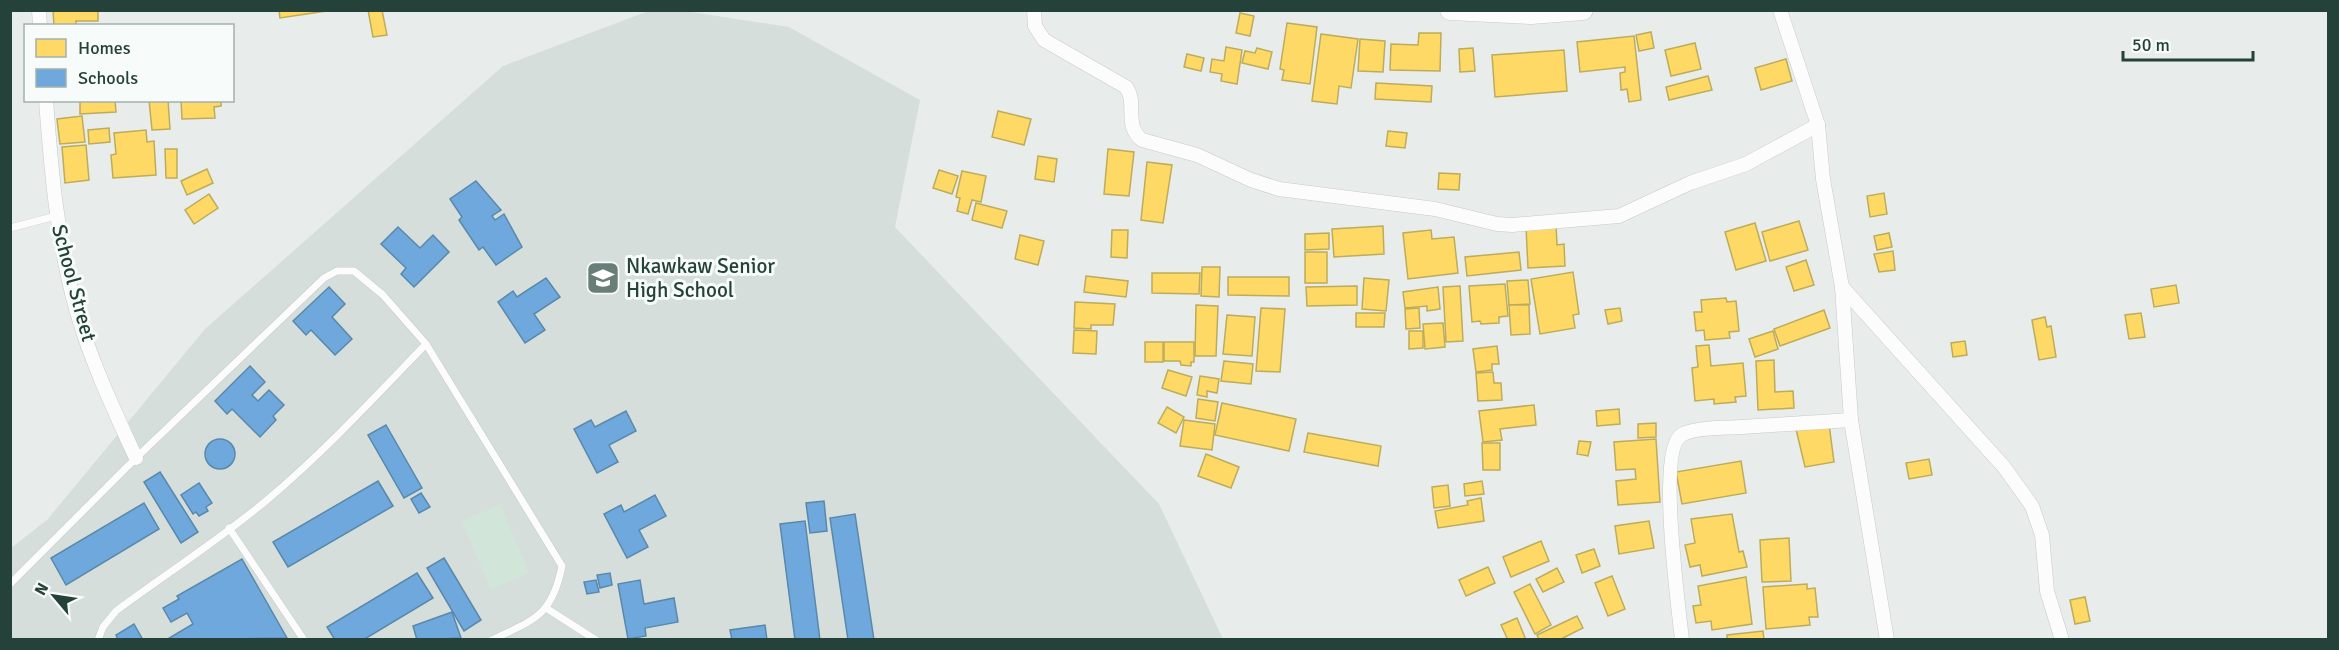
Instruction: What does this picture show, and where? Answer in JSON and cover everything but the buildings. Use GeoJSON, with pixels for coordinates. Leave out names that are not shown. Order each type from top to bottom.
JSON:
{"type":"FeatureCollection","features":[{"type":"Feature","properties":{"kind":"main road"},"geometry":{"type":"LineString","coordinates":[[1450,10],[1531,14],[1583,10]]}},
{"type":"Feature","properties":{"kind":"street"},"geometry":{"type":"LineString","coordinates":[[1034,10],[1035,26],[1044,40],[1126,87],[1130,92],[1131,125],[1136,135],[1142,140],[1197,155],[1251,180],[1279,189],[1435,209],[1497,224],[1619,216],[1695,180],[1715,176],[1746,164],[1818,125]]}},
{"type":"Feature","properties":{"kind":"street"},"geometry":{"type":"LineString","coordinates":[[1780,10],[1818,125],[1823,179],[1842,287],[1851,420],[1887,639]]}},
{"type":"Feature","properties":{"kind":"street","name":"School Street"},"geometry":{"type":"LineString","coordinates":[[46,102],[56,216],[75,305],[110,399],[136,458]]}},
{"type":"Feature","properties":{"kind":"street"},"geometry":{"type":"LineString","coordinates":[[1842,287],[2004,466],[2032,506],[2042,535],[2047,591],[2062,639]]}},
{"type":"Feature","properties":{"kind":"street"},"geometry":{"type":"LineString","coordinates":[[1682,639],[1671,530],[1671,452],[1676,440],[1683,434],[1719,428],[1851,420]]}},
{"type":"Feature","properties":{"kind":"lane"},"geometry":{"type":"LineString","coordinates":[[10,228],[56,216]]}},
{"type":"Feature","properties":{"kind":"lane"},"geometry":{"type":"LineString","coordinates":[[10,584],[105,492],[136,458],[324,278],[337,271],[354,272],[384,295],[426,344],[562,566],[557,590],[546,608],[534,620],[492,639]]}},
{"type":"Feature","properties":{"kind":"lane"},"geometry":{"type":"LineString","coordinates":[[98,639],[103,627],[116,611],[266,501],[336,437],[426,344]]}},
{"type":"Feature","properties":{"kind":"lane"},"geometry":{"type":"LineString","coordinates":[[229,528],[304,639]]}},
{"type":"Feature","properties":{"kind":"lane"},"geometry":{"type":"LineString","coordinates":[[546,608],[596,639]]}},
{"type":"Feature","properties":{"kind":"shaded area","name":"Nkawkaw Senior High School"},"geometry":{"type":"Polygon","coordinates":[[[651,10],[685,11],[789,27],[920,100],[895,227],[1159,504],[1223,639],[11,640],[11,548],[47,520],[205,329],[503,66],[651,10]]]}},
{"type":"Feature","properties":{"kind":"green space"},"geometry":{"type":"Polygon","coordinates":[[[500,505],[529,573],[491,589],[462,521],[500,505]]]}},
{"type":"Feature","properties":{"kind":"place","name":"Nkawkaw Senior High School"},"geometry":{"type":"Point","coordinates":[603,278]}}]}
